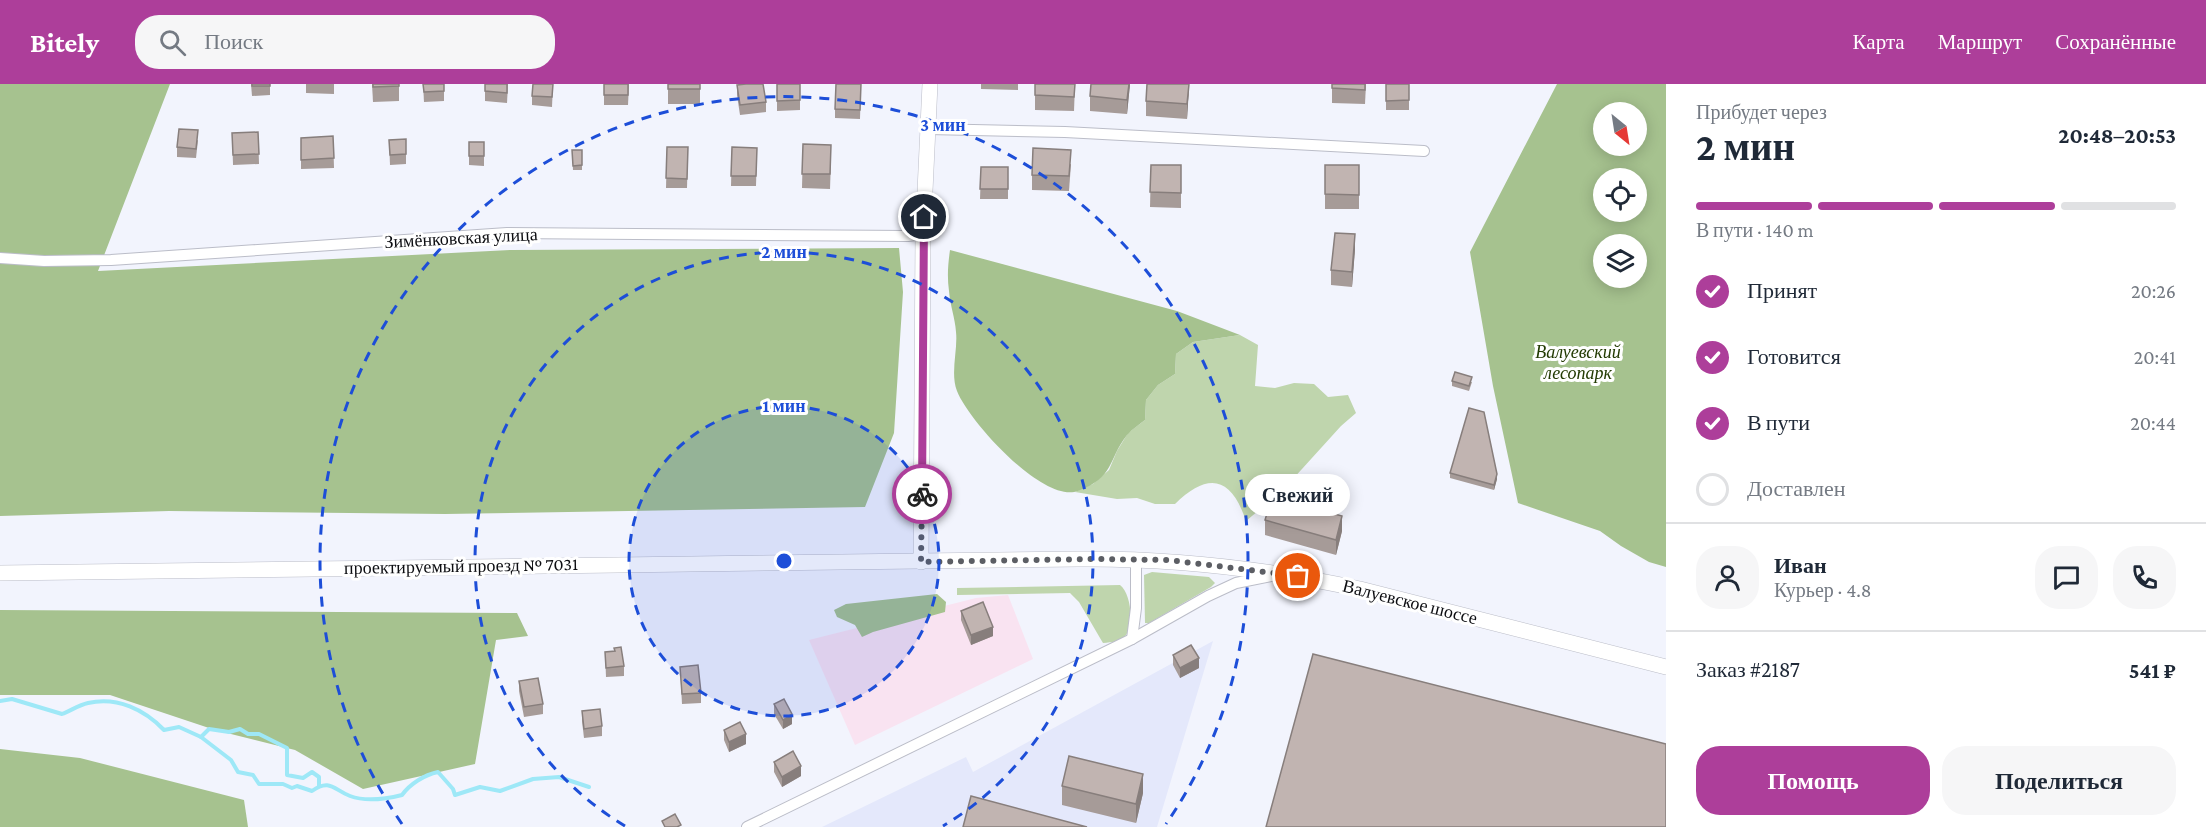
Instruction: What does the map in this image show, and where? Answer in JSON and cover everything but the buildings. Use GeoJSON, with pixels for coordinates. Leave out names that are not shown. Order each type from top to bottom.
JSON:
{"type":"FeatureCollection","features":[{"type":"Feature","properties":{"kind":"main road"},"geometry":{"type":"LineString","coordinates":[[921,562],[924,179],[930,84]]}},
{"type":"Feature","properties":{"kind":"main road","name":"Валуевское шоссе"},"geometry":{"type":"LineString","coordinates":[[921,562],[1136,559],[1168,560],[1281,573],[1360,589],[1666,667]]}},
{"type":"Feature","properties":{"kind":"main road","name":"проектируемый проезд № 7031"},"geometry":{"type":"LineString","coordinates":[[0,573],[921,562]]}},
{"type":"Feature","properties":{"kind":"street"},"geometry":{"type":"LineString","coordinates":[[928,129],[1065,132],[1424,151]]}},
{"type":"Feature","properties":{"kind":"street","name":"Зимёнковская улица"},"geometry":{"type":"LineString","coordinates":[[0,258],[44,261],[111,260],[507,233],[896,236],[923,234]]}},
{"type":"Feature","properties":{"kind":"street"},"geometry":{"type":"LineString","coordinates":[[1132,639],[1136,608],[1136,559]]}},
{"type":"Feature","properties":{"kind":"street"},"geometry":{"type":"LineString","coordinates":[[747,827],[1132,639],[1208,596],[1236,583],[1281,573]]}},
{"type":"Feature","properties":{"kind":"shaded area"},"geometry":{"type":"Polygon","coordinates":[[[1008,595],[1033,659],[855,745],[809,640],[976,598],[1008,595]]]}},
{"type":"Feature","properties":{"kind":"shaded area"},"geometry":{"type":"Polygon","coordinates":[[[1213,641],[1157,827],[822,827],[966,757],[973,772],[1213,641]]]}},
{"type":"Feature","properties":{"kind":"green space"},"geometry":{"type":"Polygon","coordinates":[[[0,84],[170,84],[98,271],[510,250],[899,248],[903,292],[894,433],[865,507],[445,514],[169,511],[0,516],[0,84]]]}},
{"type":"Feature","properties":{"kind":"green space","name":"Валуевский лесопарк"},"geometry":{"type":"Polygon","coordinates":[[[1557,84],[1666,84],[1666,567],[1649,562],[1600,531],[1518,503],[1493,386],[1470,252],[1557,84]]]}},
{"type":"Feature","properties":{"kind":"green space"},"geometry":{"type":"Polygon","coordinates":[[[950,250],[1177,311],[1240,335],[1193,342],[1176,354],[1175,374],[1158,385],[1146,400],[1145,420],[1127,435],[1109,468],[1090,486],[1078,491],[1063,492],[1027,473],[1008,457],[976,421],[957,391],[954,377],[956,332],[948,281],[950,250]]]}},
{"type":"Feature","properties":{"kind":"green space"},"geometry":{"type":"Polygon","coordinates":[[[1240,335],[1258,345],[1255,386],[1275,388],[1294,383],[1314,384],[1328,397],[1348,395],[1356,413],[1341,426],[1282,491],[1246,521],[1233,495],[1226,487],[1217,484],[1208,483],[1198,487],[1175,504],[1155,504],[1137,498],[1117,499],[1075,492],[1093,484],[1109,470],[1128,433],[1145,420],[1146,400],[1158,385],[1175,374],[1176,354],[1193,342],[1240,335]]]}},
{"type":"Feature","properties":{"kind":"green space"},"geometry":{"type":"Polygon","coordinates":[[[1152,572],[1209,577],[1215,583],[1149,623],[1145,623],[1144,575],[1152,572]]]}},
{"type":"Feature","properties":{"kind":"green space"},"geometry":{"type":"Polygon","coordinates":[[[1120,585],[1129,601],[1130,624],[1122,639],[1103,643],[1079,602],[1070,593],[957,595],[957,588],[1120,585]]]}},
{"type":"Feature","properties":{"kind":"green space"},"geometry":{"type":"Polygon","coordinates":[[[937,594],[946,602],[945,612],[862,637],[855,625],[837,617],[834,610],[846,604],[937,594]]]}},
{"type":"Feature","properties":{"kind":"green space"},"geometry":{"type":"Polygon","coordinates":[[[0,610],[517,613],[528,636],[496,640],[475,764],[363,789],[295,750],[215,730],[110,695],[0,695],[0,610]]]}},
{"type":"Feature","properties":{"kind":"green space"},"geometry":{"type":"Polygon","coordinates":[[[0,749],[80,758],[244,800],[248,827],[0,827],[0,749]]]}},
{"type":"Feature","properties":{"kind":"waterway"},"geometry":{"type":"LineString","coordinates":[[0,701],[12,699],[62,714],[85,704],[99,701],[130,706],[148,716],[164,730],[179,727],[201,737],[231,760],[238,772],[253,775],[259,784],[283,784],[312,791],[328,785],[350,796],[369,799],[402,795],[418,780],[438,772],[453,789],[455,795],[480,787],[500,791],[533,779],[559,777],[589,787]]}},
{"type":"Feature","properties":{"kind":"waterway"},"geometry":{"type":"LineString","coordinates":[[201,737],[209,729],[229,732],[240,729],[248,734],[259,734],[287,748],[287,775],[303,778],[312,772],[319,777],[319,786]]}},
{"type":"Feature","properties":{"kind":"way so far"},"geometry":{"type":"LineString","coordinates":[[922,494],[921,562],[1168,560],[1298,576]]}},
{"type":"Feature","properties":{"kind":"place","name":"Свежий"},"geometry":{"type":"Point","coordinates":[1298,576]}},
{"type":"Feature","properties":{"kind":"route"},"geometry":{"type":"LineString","coordinates":[[922,494],[924,217]]}}]}
